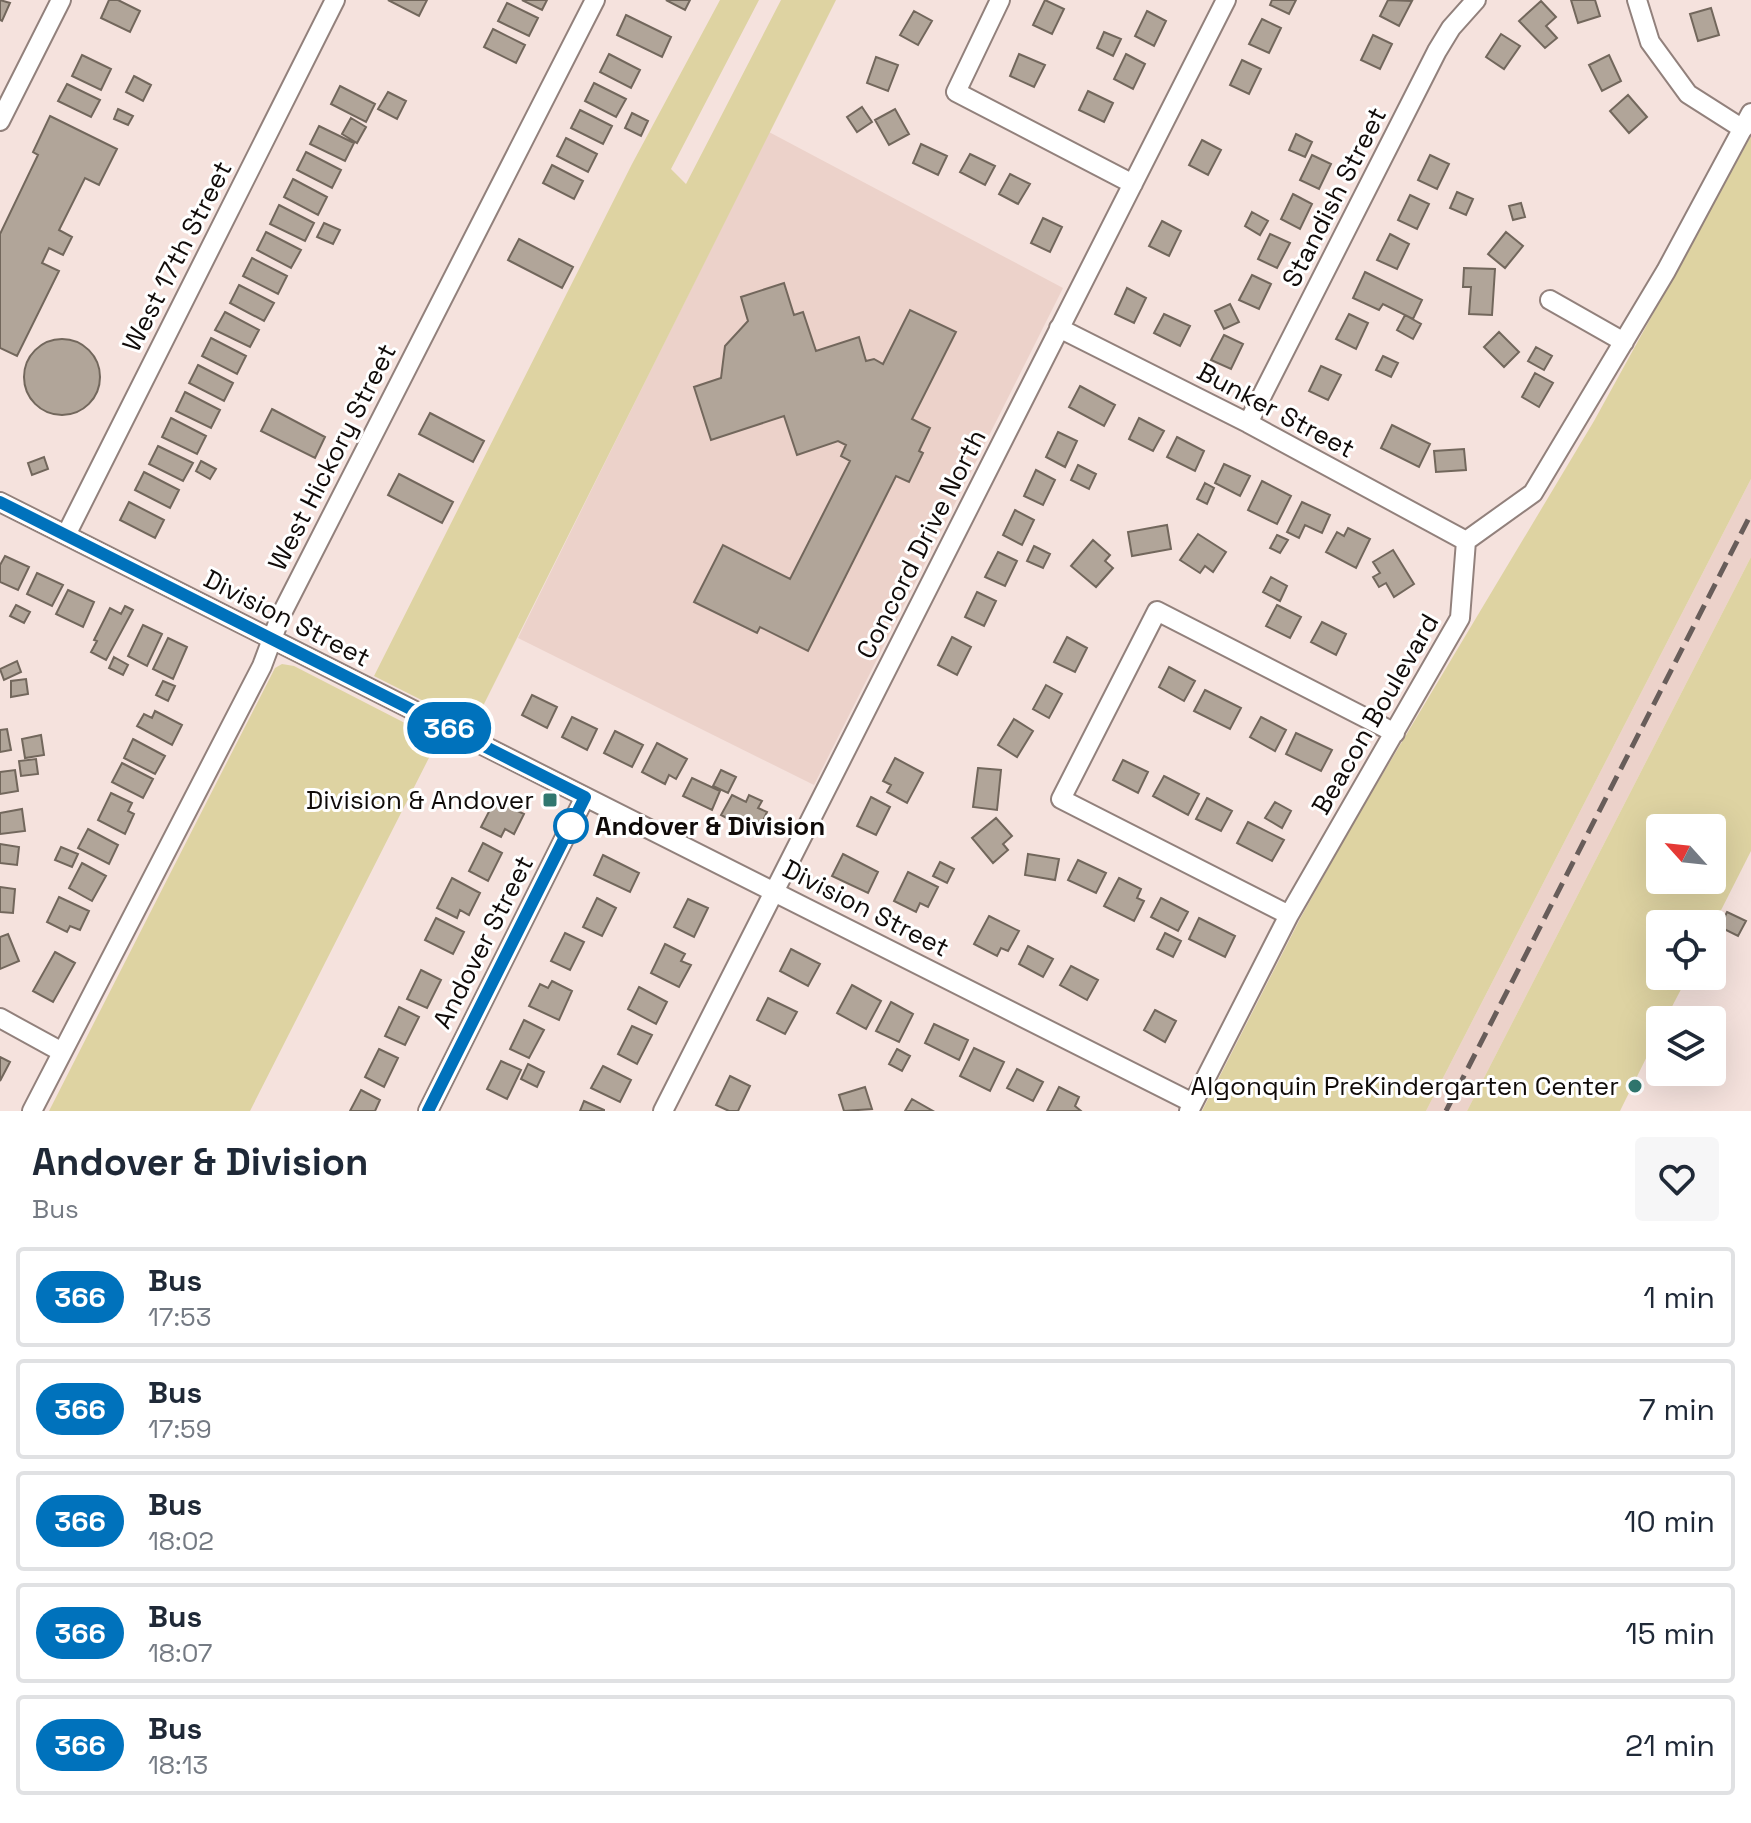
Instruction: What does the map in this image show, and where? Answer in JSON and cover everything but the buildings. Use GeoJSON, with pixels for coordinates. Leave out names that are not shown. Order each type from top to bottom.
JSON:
{"type":"FeatureCollection","features":[{"type":"Feature","properties":{"kind":"street"},"geometry":{"type":"LineString","coordinates":[[0,121],[61,0]]}},
{"type":"Feature","properties":{"kind":"street","name":"West 17th Street"},"geometry":{"type":"LineString","coordinates":[[66,535],[335,0]]}},
{"type":"Feature","properties":{"kind":"street","name":"West Hickory Street"},"geometry":{"type":"LineString","coordinates":[[32,1111],[262,666],[281,615],[595,0]]}},
{"type":"Feature","properties":{"kind":"street"},"geometry":{"type":"LineString","coordinates":[[1000,0],[956,92],[1133,184]]}},
{"type":"Feature","properties":{"kind":"street","name":"Concord Drive North"},"geometry":{"type":"LineString","coordinates":[[663,1111],[1226,0]]}},
{"type":"Feature","properties":{"kind":"street","name":"Standish Street"},"geometry":{"type":"LineString","coordinates":[[1248,423],[1437,51],[1451,28],[1476,0]]}},
{"type":"Feature","properties":{"kind":"street"},"geometry":{"type":"LineString","coordinates":[[1466,541],[1533,493],[1624,342],[1747,121],[1688,94],[1650,42],[1637,0]]}},
{"type":"Feature","properties":{"kind":"street"},"geometry":{"type":"LineString","coordinates":[[1550,300],[1624,342]]}},
{"type":"Feature","properties":{"kind":"street","name":"Bunker Street"},"geometry":{"type":"LineString","coordinates":[[1059,328],[1248,423],[1466,541]]}},
{"type":"Feature","properties":{"kind":"street","name":"Division Street"},"geometry":{"type":"LineString","coordinates":[[0,502],[774,891],[1191,1107]]}},
{"type":"Feature","properties":{"kind":"street","name":"Beacon Boulevard"},"geometry":{"type":"LineString","coordinates":[[1191,1107],[1289,915],[1460,618],[1466,541]]}},
{"type":"Feature","properties":{"kind":"street"},"geometry":{"type":"LineString","coordinates":[[1289,915],[1061,799],[1157,611],[1395,733]]}},
{"type":"Feature","properties":{"kind":"street","name":"Andover Street"},"geometry":{"type":"LineString","coordinates":[[428,1111],[585,797]]}},
{"type":"Feature","properties":{"kind":"street"},"geometry":{"type":"LineString","coordinates":[[0,1018],[62,1052]]}},
{"type":"Feature","properties":{"kind":"shaded area"},"geometry":{"type":"Polygon","coordinates":[[[720,0],[759,0],[671,169],[686,184],[781,0],[836,0],[473,726],[374,676],[632,164],[720,0]]]}},
{"type":"Feature","properties":{"kind":"shaded area"},"geometry":{"type":"Polygon","coordinates":[[[769,132],[1063,288],[814,785],[518,638],[769,132]]]}},
{"type":"Feature","properties":{"kind":"shaded area"},"geometry":{"type":"Polygon","coordinates":[[[1751,136],[1751,479],[1426,1111],[1202,1111],[1301,917],[1354,822],[1594,421],[1751,136]]]}},
{"type":"Feature","properties":{"kind":"shaded area"},"geometry":{"type":"Polygon","coordinates":[[[1751,479],[1751,557],[1467,1111],[1426,1111],[1751,479]]]}},
{"type":"Feature","properties":{"kind":"shaded area"},"geometry":{"type":"Polygon","coordinates":[[[1751,557],[1751,851],[1721,910],[1646,910],[1646,990],[1681,990],[1672,1006],[1646,1006],[1646,1058],[1620,1111],[1467,1111],[1751,557]]]}},
{"type":"Feature","properties":{"kind":"shaded area"},"geometry":{"type":"Polygon","coordinates":[[[282,664],[294,666],[438,740],[250,1111],[49,1111],[275,668],[282,664]]]}},
{"type":"Feature","properties":{"kind":"railway"},"geometry":{"type":"LineString","coordinates":[[1446,1111],[1751,514]]}},
{"type":"Feature","properties":{"kind":"bus line","name":"366"},"geometry":{"type":"LineString","coordinates":[[0,502],[585,797],[428,1111]]}},
{"type":"Feature","properties":{"kind":"place","name":"Division & Andover"},"geometry":{"type":"Point","coordinates":[550,800]}},
{"type":"Feature","properties":{"kind":"place","name":"Andover & Division"},"geometry":{"type":"Point","coordinates":[571,826]}},
{"type":"Feature","properties":{"kind":"place","name":"Algonquin PreKindergarten Center"},"geometry":{"type":"Point","coordinates":[1635,1086]}}]}
